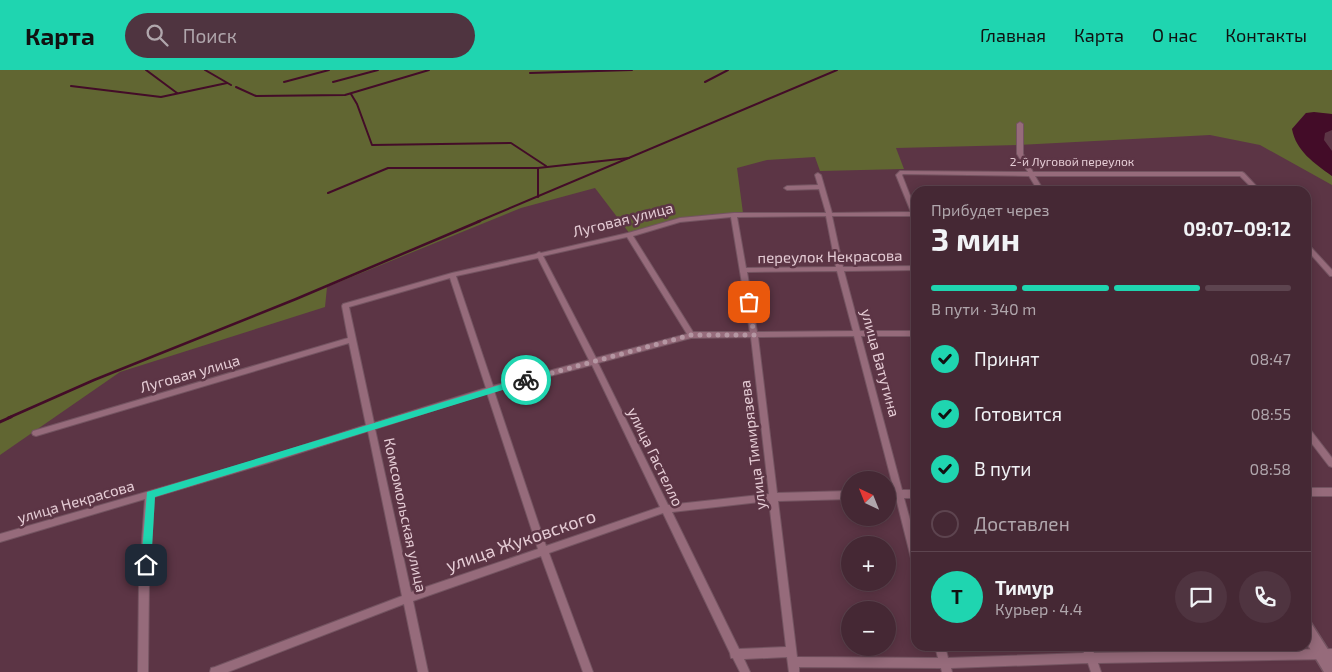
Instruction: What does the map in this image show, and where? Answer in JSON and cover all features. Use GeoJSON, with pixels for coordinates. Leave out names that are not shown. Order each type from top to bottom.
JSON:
{"type":"FeatureCollection","features":[{"type":"Feature","properties":{"kind":"street"},"geometry":{"type":"LineString","coordinates":[[1020,124],[1019,151],[1038,186]]}},
{"type":"Feature","properties":{"kind":"street","name":"2-й Луговой переулок"},"geometry":{"type":"LineString","coordinates":[[911,203],[899,175],[902,172],[1242,174],[1253,186]]}},
{"type":"Feature","properties":{"kind":"street","name":"улица Ватутина"},"geometry":{"type":"LineString","coordinates":[[818,175],[829,214],[840,269],[856,332],[911,539]]}},
{"type":"Feature","properties":{"kind":"street"},"geometry":{"type":"LineString","coordinates":[[787,188],[821,187]]}},
{"type":"Feature","properties":{"kind":"street","name":"Луговая улица"},"geometry":{"type":"LineString","coordinates":[[344,306],[452,275],[629,235],[680,220],[734,215],[911,215]]}},
{"type":"Feature","properties":{"kind":"street","name":"улица Тимирязева"},"geometry":{"type":"LineString","coordinates":[[734,215],[754,335],[793,662]]}},
{"type":"Feature","properties":{"kind":"street"},"geometry":{"type":"LineString","coordinates":[[629,235],[691,335]]}},
{"type":"Feature","properties":{"kind":"street"},"geometry":{"type":"LineString","coordinates":[[1311,251],[1332,274]]}},
{"type":"Feature","properties":{"kind":"street","name":"улица Гастелло"},"geometry":{"type":"LineString","coordinates":[[539,254],[594,362],[745,672]]}},
{"type":"Feature","properties":{"kind":"street","name":"переулок Некрасова"},"geometry":{"type":"LineString","coordinates":[[743,270],[911,268]]}},
{"type":"Feature","properties":{"kind":"street"},"geometry":{"type":"LineString","coordinates":[[452,275],[488,390],[543,550],[588,672]]}},
{"type":"Feature","properties":{"kind":"street","name":"Комсомольская улица"},"geometry":{"type":"LineString","coordinates":[[344,306],[372,428],[423,672]]}},
{"type":"Feature","properties":{"kind":"street","name":"улица Некрасова"},"geometry":{"type":"LineString","coordinates":[[0,538],[372,428],[488,390],[691,335],[911,333]]}},
{"type":"Feature","properties":{"kind":"street","name":"Луговая улица"},"geometry":{"type":"LineString","coordinates":[[36,434],[352,340]]}},
{"type":"Feature","properties":{"kind":"street"},"geometry":{"type":"LineString","coordinates":[[1311,437],[1332,464]]}},
{"type":"Feature","properties":{"kind":"street"},"geometry":{"type":"LineString","coordinates":[[1311,492],[1332,492]]}},
{"type":"Feature","properties":{"kind":"street"},"geometry":{"type":"LineString","coordinates":[[899,494],[911,494]]}},
{"type":"Feature","properties":{"kind":"street"},"geometry":{"type":"LineString","coordinates":[[144,672],[144,582],[150,495]]}},
{"type":"Feature","properties":{"kind":"street","name":"улица Жуковского"},"geometry":{"type":"LineString","coordinates":[[214,672],[408,598],[664,509],[773,497],[841,495]]}},
{"type":"Feature","properties":{"kind":"street"},"geometry":{"type":"LineString","coordinates":[[1311,634],[1327,654],[1332,670]]}},
{"type":"Feature","properties":{"kind":"street"},"geometry":{"type":"LineString","coordinates":[[941,651],[946,667]]}},
{"type":"Feature","properties":{"kind":"street"},"geometry":{"type":"LineString","coordinates":[[1088,651],[1096,672]]}},
{"type":"Feature","properties":{"kind":"street"},"geometry":{"type":"LineString","coordinates":[[735,654],[793,662],[946,667],[1090,658],[1327,654]]}},
{"type":"Feature","properties":{"kind":"green space"},"geometry":{"type":"Polygon","coordinates":[[[0,70],[1332,70],[1332,114],[1306,113],[1292,129],[1321,167],[1332,176],[1332,185],[1260,145],[1210,135],[1018,145],[896,148],[904,169],[820,171],[815,157],[767,160],[737,168],[743,213],[679,219],[630,234],[595,188],[521,208],[327,287],[325,307],[120,372],[0,455],[0,70]]]}},
{"type":"Feature","properties":{"kind":"shaded area"},"geometry":{"type":"Polygon","coordinates":[[[1306,113],[1332,114],[1332,130],[1325,133],[1324,140],[1332,151],[1332,176],[1307,156],[1294,137],[1292,129],[1306,113]]]}},
{"type":"Feature","properties":{"kind":"waterway"},"geometry":{"type":"LineString","coordinates":[[146,70],[177,93]]}},
{"type":"Feature","properties":{"kind":"waterway"},"geometry":{"type":"LineString","coordinates":[[205,70],[231,85]]}},
{"type":"Feature","properties":{"kind":"waterway"},"geometry":{"type":"LineString","coordinates":[[284,82],[329,70]]}},
{"type":"Feature","properties":{"kind":"waterway"},"geometry":{"type":"LineString","coordinates":[[333,82],[378,70]]}},
{"type":"Feature","properties":{"kind":"waterway"},"geometry":{"type":"LineString","coordinates":[[236,87],[256,96],[345,95],[429,70]]}},
{"type":"Feature","properties":{"kind":"waterway"},"geometry":{"type":"LineString","coordinates":[[530,73],[632,70]]}},
{"type":"Feature","properties":{"kind":"waterway"},"geometry":{"type":"LineString","coordinates":[[705,82],[728,70]]}},
{"type":"Feature","properties":{"kind":"waterway"},"geometry":{"type":"LineString","coordinates":[[628,158],[837,70]]}},
{"type":"Feature","properties":{"kind":"waterway"},"geometry":{"type":"LineString","coordinates":[[71,86],[161,97],[227,83]]}},
{"type":"Feature","properties":{"kind":"waterway"},"geometry":{"type":"LineString","coordinates":[[351,94],[357,104],[372,145],[511,143],[546,166]]}},
{"type":"Feature","properties":{"kind":"waterway"},"geometry":{"type":"LineString","coordinates":[[328,193],[388,168],[538,168],[628,158]]}},
{"type":"Feature","properties":{"kind":"waterway"},"geometry":{"type":"LineString","coordinates":[[538,196],[628,158]]}},
{"type":"Feature","properties":{"kind":"waterway"},"geometry":{"type":"LineString","coordinates":[[538,169],[538,196]]}},
{"type":"Feature","properties":{"kind":"waterway"},"geometry":{"type":"LineString","coordinates":[[477,222],[538,196]]}},
{"type":"Feature","properties":{"kind":"waterway"},"geometry":{"type":"LineString","coordinates":[[8,418],[94,380],[296,299],[480,221]]}},
{"type":"Feature","properties":{"kind":"waterway"},"geometry":{"type":"LineString","coordinates":[[0,422],[11,417]]}},
{"type":"Feature","properties":{"kind":"way so far"},"geometry":{"type":"LineString","coordinates":[[526,380],[691,335],[754,335],[749,302]]}},
{"type":"Feature","properties":{"kind":"route"},"geometry":{"type":"LineString","coordinates":[[146,565],[150,495],[372,428],[488,390],[526,380]]}}]}
